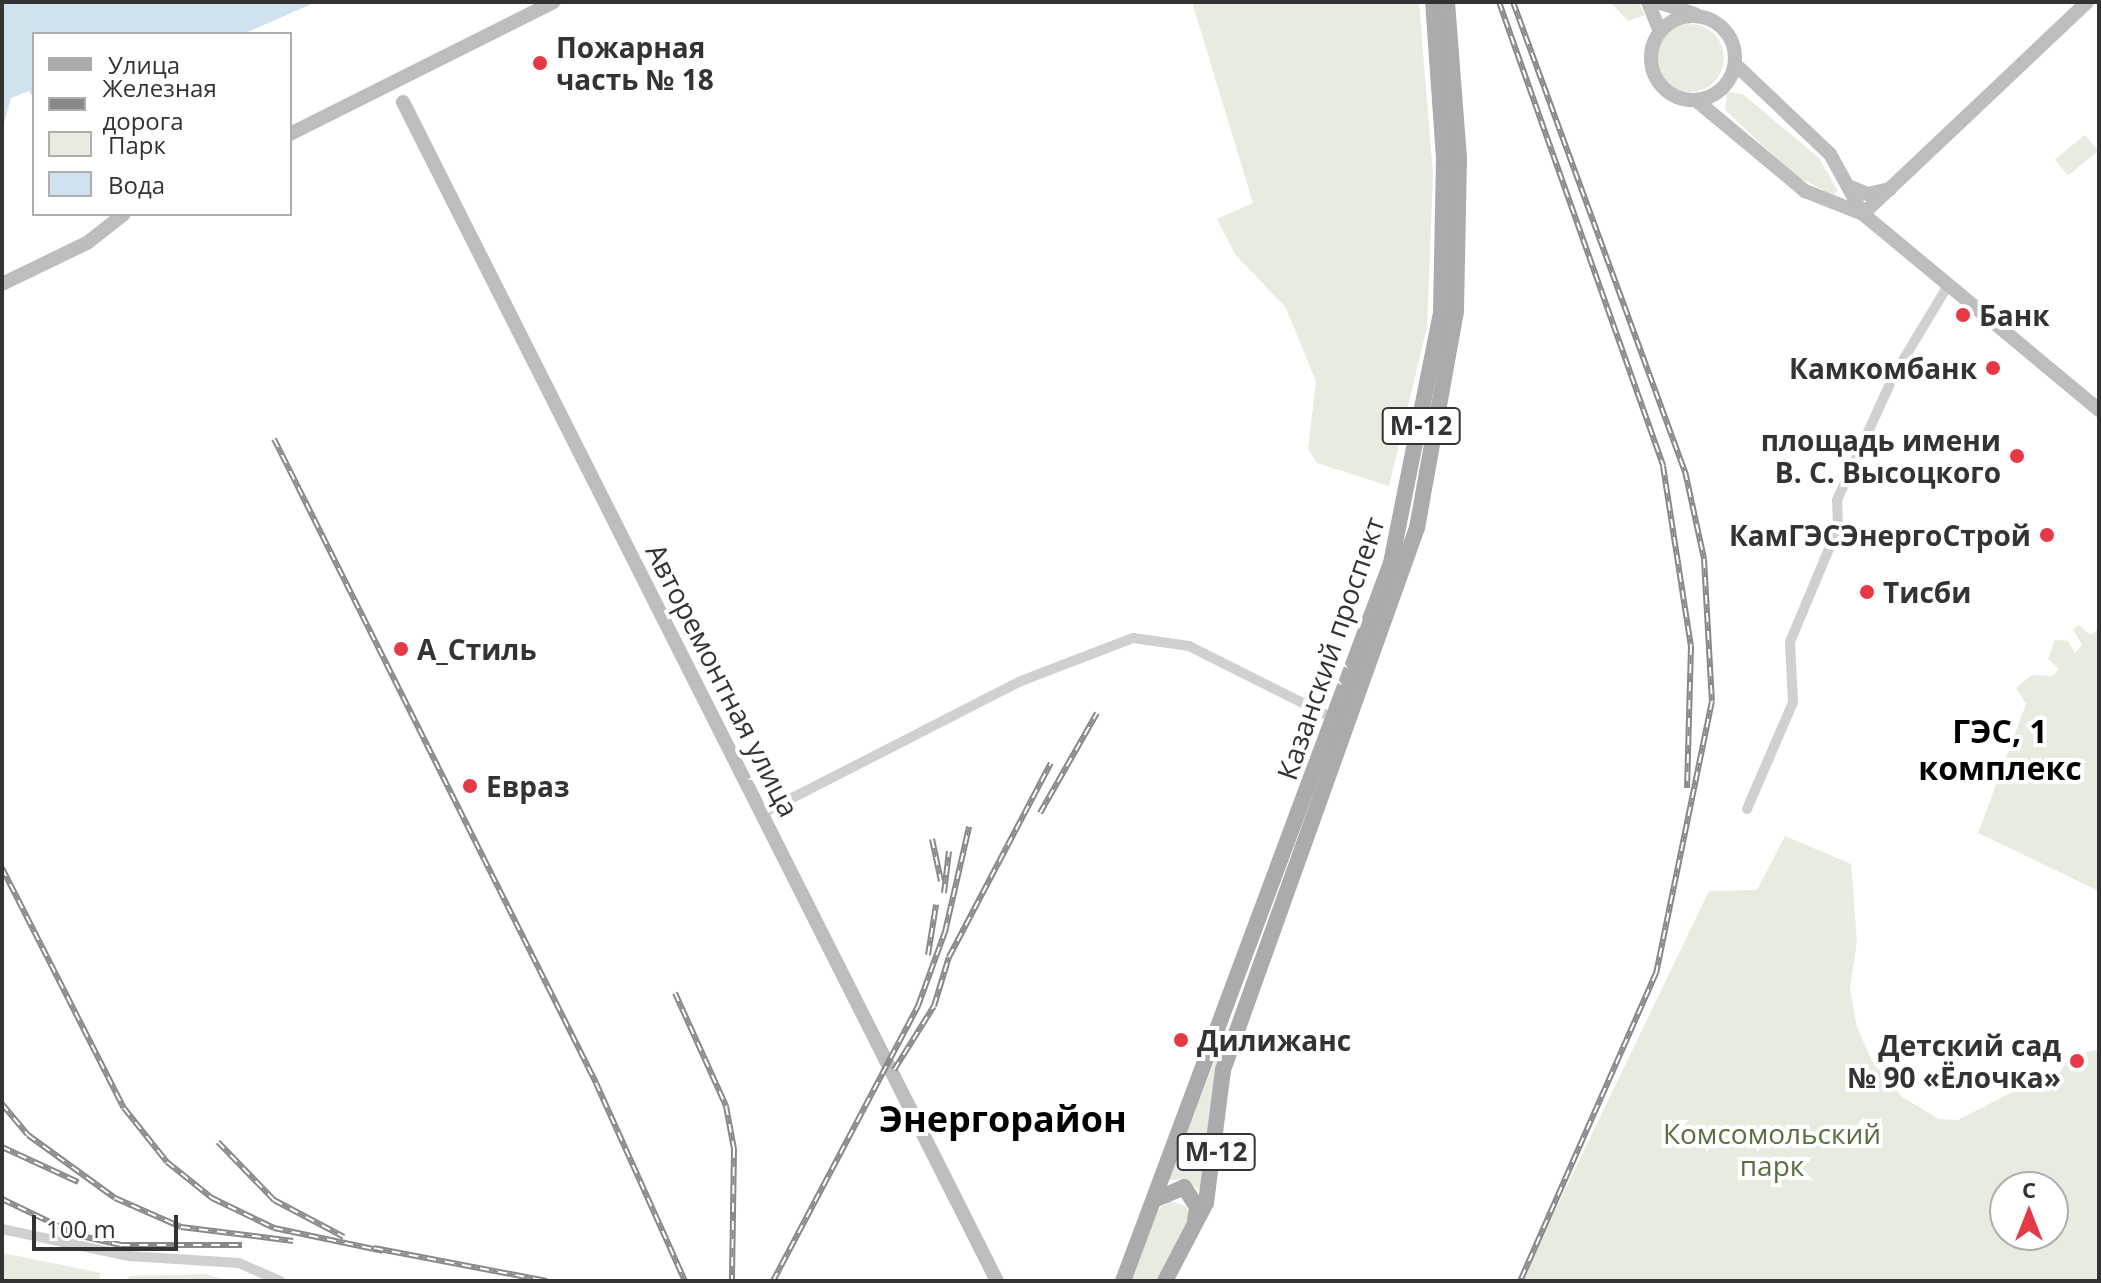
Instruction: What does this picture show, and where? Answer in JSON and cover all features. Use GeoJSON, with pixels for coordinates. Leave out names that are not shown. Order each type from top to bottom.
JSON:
{"type":"FeatureCollection","features":[{"type":"Feature","properties":{"kind":"main road","name":"Казанский проспект"},"geometry":{"type":"LineString","coordinates":[[1398,564],[1441,313],[1444,158],[1433,2]]}},
{"type":"Feature","properties":{"kind":"main road","name":"Казанский проспект"},"geometry":{"type":"LineString","coordinates":[[1165,1281],[1194,1230],[1213,1180],[1223,1070],[1398,564],[1456,312],[1459,158],[1447,2]]}},
{"type":"Feature","properties":{"kind":"main road","name":"Казанский проспект"},"geometry":{"type":"LineString","coordinates":[[1123,1281],[1149,1205],[1337,720],[1385,605]]}},
{"type":"Feature","properties":{"kind":"main road"},"geometry":{"type":"LineString","coordinates":[[1149,1205],[1163,1191],[1184,1187],[1197,1207],[1194,1230]]}},
{"type":"Feature","properties":{"kind":"street"},"geometry":{"type":"LineString","coordinates":[[292,133],[411,77],[554,2]]}},
{"type":"Feature","properties":{"kind":"street"},"geometry":{"type":"LineString","coordinates":[[1648,2],[1660,31]]}},
{"type":"Feature","properties":{"kind":"street"},"geometry":{"type":"LineString","coordinates":[[1658,2],[1706,17],[1727,32],[1735,64],[1830,154],[1863,214]]}},
{"type":"Feature","properties":{"kind":"street"},"geometry":{"type":"LineString","coordinates":[[1863,214],[2087,2]]}},
{"type":"Feature","properties":{"kind":"street"},"geometry":{"type":"LineString","coordinates":[[1706,17],[1679,17],[1660,31],[1650,54],[1655,78],[1672,95],[1697,101],[1805,191],[1863,214],[2099,410]]}},
{"type":"Feature","properties":{"kind":"street"},"geometry":{"type":"LineString","coordinates":[[1697,101],[1724,86],[1735,64]]}},
{"type":"Feature","properties":{"kind":"street"},"geometry":{"type":"LineString","coordinates":[[373,94],[403,102],[411,77]]}},
{"type":"Feature","properties":{"kind":"street","name":"Авторемонтная улица"},"geometry":{"type":"LineString","coordinates":[[403,102],[997,1281]]}},
{"type":"Feature","properties":{"kind":"street"},"geometry":{"type":"LineString","coordinates":[[1848,186],[1868,194],[1890,189]]}},
{"type":"Feature","properties":{"kind":"street"},"geometry":{"type":"LineString","coordinates":[[2,284],[87,243],[121,216]]}},
{"type":"Feature","properties":{"kind":"street"},"geometry":{"type":"LineString","coordinates":[[1747,809],[1793,702],[1790,642],[1838,527],[1837,500],[1894,375],[1949,284]]}},
{"type":"Feature","properties":{"kind":"street"},"geometry":{"type":"LineString","coordinates":[[761,814],[1021,681],[1133,638],[1189,646],[1337,720]]}},
{"type":"Feature","properties":{"kind":"street"},"geometry":{"type":"LineString","coordinates":[[2,1229],[129,1256],[239,1263],[280,1281]]}},
{"type":"Feature","properties":{"kind":"green space"},"geometry":{"type":"Polygon","coordinates":[[[1192,2],[1419,2],[1433,174],[1427,327],[1389,486],[1317,463],[1308,449],[1316,382],[1286,308],[1235,254],[1217,219],[1253,203],[1192,2]]]}},
{"type":"Feature","properties":{"kind":"green space"},"geometry":{"type":"Polygon","coordinates":[[[1610,2],[1638,2],[1645,15],[1628,21],[1610,2]]]}},
{"type":"Feature","properties":{"kind":"green space"},"geometry":{"type":"Polygon","coordinates":[[[1690,24],[1703,26],[1714,34],[1722,45],[1722,71],[1714,82],[1703,90],[1690,92],[1677,90],[1666,82],[1658,71],[1656,58],[1658,45],[1666,34],[1677,26],[1690,24]]]}},
{"type":"Feature","properties":{"kind":"green space"},"geometry":{"type":"Polygon","coordinates":[[[1727,92],[1743,94],[1819,158],[1838,191],[1832,195],[1796,176],[1725,110],[1727,92]]]}},
{"type":"Feature","properties":{"kind":"green space"},"geometry":{"type":"Polygon","coordinates":[[[2085,135],[2098,151],[2068,176],[2055,160],[2085,135]]]}},
{"type":"Feature","properties":{"kind":"green space"},"geometry":{"type":"Polygon","coordinates":[[[2079,625],[2091,635],[2099,628],[2099,891],[1978,833],[2026,704],[2016,688],[2032,675],[2052,676],[2059,669],[2048,659],[2055,640],[2068,641],[2075,653],[2082,645],[2073,629],[2079,625]]]}},
{"type":"Feature","properties":{"kind":"green space","name":"Комсомольский парк"},"geometry":{"type":"Polygon","coordinates":[[[1785,836],[1851,864],[1857,941],[1850,988],[1857,1027],[1872,1061],[1902,1097],[1939,1119],[1958,1120],[2024,1086],[2052,1084],[2070,1057],[2099,1049],[2099,1281],[1521,1281],[1709,891],[1757,890],[1785,836]]]}},
{"type":"Feature","properties":{"kind":"green space"},"geometry":{"type":"Polygon","coordinates":[[[1228,1028],[1216,1082],[1202,1192],[1184,1179],[1167,1180],[1228,1028]]]}},
{"type":"Feature","properties":{"kind":"green space"},"geometry":{"type":"Polygon","coordinates":[[[1170,1201],[1186,1206],[1190,1219],[1159,1281],[1130,1281],[1158,1210],[1170,1201]]]}},
{"type":"Feature","properties":{"kind":"green space"},"geometry":{"type":"Polygon","coordinates":[[[2,1253],[101,1273],[99,1281],[2,1281],[2,1253]]]}},
{"type":"Feature","properties":{"kind":"green space"},"geometry":{"type":"Polygon","coordinates":[[[206,1274],[229,1281],[128,1281],[129,1276],[206,1274]]]}},
{"type":"Feature","properties":{"kind":"water"},"geometry":{"type":"Polygon","coordinates":[[[2,2],[316,2],[248,32],[32,32],[32,96],[29,91],[11,98],[2,131],[2,2]]]}},
{"type":"Feature","properties":{"kind":"railway"},"geometry":{"type":"LineString","coordinates":[[1499,2],[1663,466],[1691,646],[1687,788]]}},
{"type":"Feature","properties":{"kind":"railway"},"geometry":{"type":"LineString","coordinates":[[1513,2],[1685,471],[1704,559],[1712,701],[1656,973],[1520,1281]]}},
{"type":"Feature","properties":{"kind":"railway"},"geometry":{"type":"LineString","coordinates":[[274,439],[596,1083],[685,1281]]}},
{"type":"Feature","properties":{"kind":"railway"},"geometry":{"type":"LineString","coordinates":[[1040,813],[1097,713]]}},
{"type":"Feature","properties":{"kind":"railway"},"geometry":{"type":"LineString","coordinates":[[894,1070],[934,1006],[949,957],[1051,763]]}},
{"type":"Feature","properties":{"kind":"railway"},"geometry":{"type":"LineString","coordinates":[[773,1281],[918,1006],[945,932],[969,827]]}},
{"type":"Feature","properties":{"kind":"railway"},"geometry":{"type":"LineString","coordinates":[[932,839],[941,881]]}},
{"type":"Feature","properties":{"kind":"railway"},"geometry":{"type":"LineString","coordinates":[[944,893],[949,851]]}},
{"type":"Feature","properties":{"kind":"railway"},"geometry":{"type":"LineString","coordinates":[[2,868],[124,1108],[167,1162],[212,1198],[274,1228],[383,1251]]}},
{"type":"Feature","properties":{"kind":"railway"},"geometry":{"type":"LineString","coordinates":[[928,955],[936,905]]}},
{"type":"Feature","properties":{"kind":"railway"},"geometry":{"type":"LineString","coordinates":[[675,993],[726,1106],[734,1149],[732,1281]]}},
{"type":"Feature","properties":{"kind":"railway"},"geometry":{"type":"LineString","coordinates":[[2,1104],[28,1135],[115,1198],[181,1227],[293,1241]]}},
{"type":"Feature","properties":{"kind":"railway"},"geometry":{"type":"LineString","coordinates":[[218,1142],[274,1200],[344,1237]]}},
{"type":"Feature","properties":{"kind":"railway"},"geometry":{"type":"LineString","coordinates":[[2,1147],[78,1182]]}},
{"type":"Feature","properties":{"kind":"railway"},"geometry":{"type":"LineString","coordinates":[[2,1199],[77,1235],[121,1245],[242,1245]]}},
{"type":"Feature","properties":{"kind":"railway"},"geometry":{"type":"LineString","coordinates":[[374,1248],[547,1281]]}},
{"type":"Feature","properties":{"kind":"place","name":"Пожарная часть № 18"},"geometry":{"type":"Point","coordinates":[540,63]}},
{"type":"Feature","properties":{"kind":"place","name":"Банк"},"geometry":{"type":"Point","coordinates":[1963,315]}},
{"type":"Feature","properties":{"kind":"place","name":"Камкомбанк"},"geometry":{"type":"Point","coordinates":[1993,368]}},
{"type":"Feature","properties":{"kind":"place","name":"площадь имени В. С. Высоцкого"},"geometry":{"type":"Point","coordinates":[2017,456]}},
{"type":"Feature","properties":{"kind":"place","name":"КамГЭСЭнергоСтрой"},"geometry":{"type":"Point","coordinates":[2047,535]}},
{"type":"Feature","properties":{"kind":"place","name":"Тисби"},"geometry":{"type":"Point","coordinates":[1867,592]}},
{"type":"Feature","properties":{"kind":"place","name":"А_Стиль"},"geometry":{"type":"Point","coordinates":[401,649]}},
{"type":"Feature","properties":{"kind":"place","name":"Евраз"},"geometry":{"type":"Point","coordinates":[470,786]}},
{"type":"Feature","properties":{"kind":"place","name":"Дилижанс"},"geometry":{"type":"Point","coordinates":[1181,1040]}},
{"type":"Feature","properties":{"kind":"place","name":"Детский сад № 90 «Ёлочка»"},"geometry":{"type":"Point","coordinates":[2077,1061]}},
{"type":"Feature","properties":{"kind":"district","name":"ГЭС, 1 комплекс"},"geometry":{"type":"Point","coordinates":[2000,750]}},
{"type":"Feature","properties":{"kind":"district","name":"Энергорайон"},"geometry":{"type":"Point","coordinates":[1003,1119]}}]}
